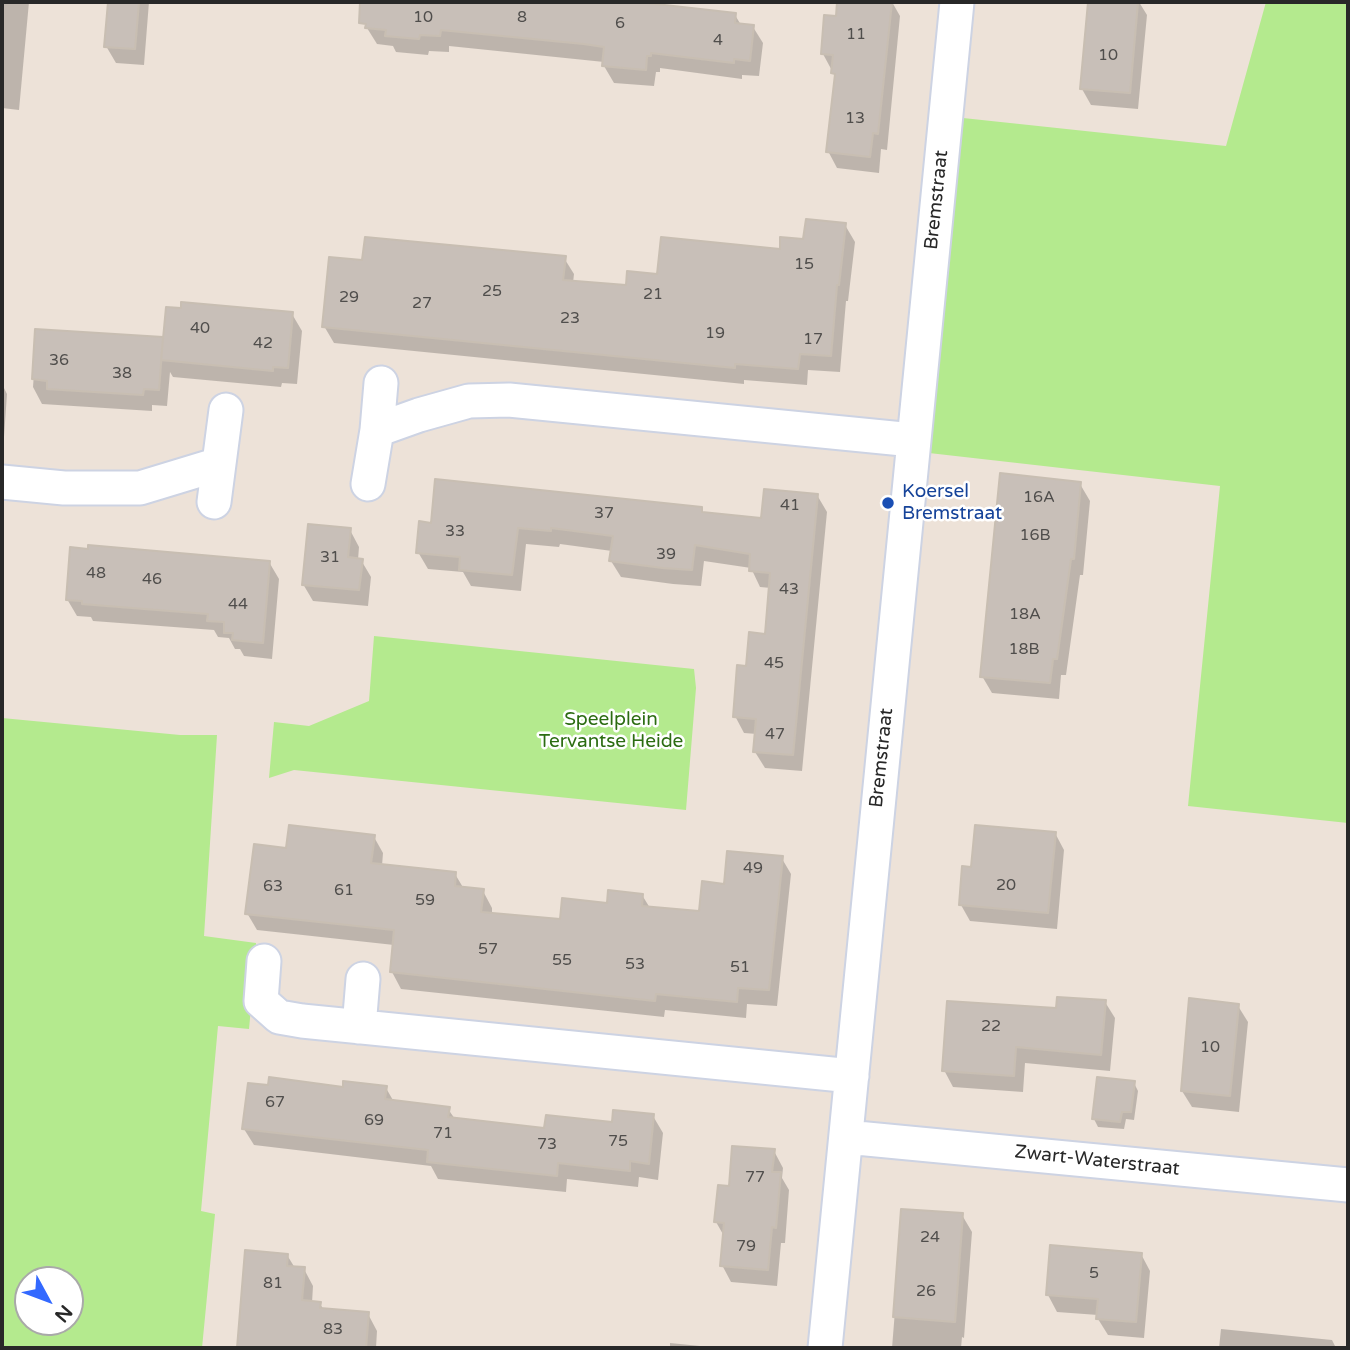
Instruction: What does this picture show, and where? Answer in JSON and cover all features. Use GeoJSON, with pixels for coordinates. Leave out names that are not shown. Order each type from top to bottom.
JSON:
{"type":"FeatureCollection","features":[{"type":"Feature","properties":{"kind":"street","name":"Bremstraat"},"geometry":{"type":"LineString","coordinates":[[825,1348],[957,2]]}},
{"type":"Feature","properties":{"kind":"street"},"geometry":{"type":"LineString","coordinates":[[368,484],[377,430],[380,383]]}},
{"type":"Feature","properties":{"kind":"street"},"geometry":{"type":"LineString","coordinates":[[377,430],[469,401],[509,400],[913,440]]}},
{"type":"Feature","properties":{"kind":"street"},"geometry":{"type":"LineString","coordinates":[[214,502],[226,410]]}},
{"type":"Feature","properties":{"kind":"street"},"geometry":{"type":"LineString","coordinates":[[2,482],[64,488],[140,488],[219,464]]}},
{"type":"Feature","properties":{"kind":"street"},"geometry":{"type":"LineString","coordinates":[[264,961],[261,1001],[279,1017],[852,1076]]}},
{"type":"Feature","properties":{"kind":"street"},"geometry":{"type":"LineString","coordinates":[[359,1027],[363,979]]}},
{"type":"Feature","properties":{"kind":"street","name":"Zwart-Waterstraat"},"geometry":{"type":"LineString","coordinates":[[846,1137],[1348,1185]]}},
{"type":"Feature","properties":{"kind":"green space"},"geometry":{"type":"Polygon","coordinates":[[[1266,2],[1348,2],[1348,823],[1188,806],[1220,486],[929,453],[963,118],[1226,146],[1266,2]]]}},
{"type":"Feature","properties":{"kind":"green space","name":"Speelplein Tervantse Heide"},"geometry":{"type":"Polygon","coordinates":[[[374,636],[694,669],[696,688],[686,810],[294,770],[269,778],[274,722],[309,726],[369,701],[374,636]]]}},
{"type":"Feature","properties":{"kind":"green space"},"geometry":{"type":"Polygon","coordinates":[[[2,718],[180,735],[217,735],[204,936],[256,943],[256,954],[249,1029],[218,1026],[201,1211],[215,1214],[202,1348],[2,1348],[2,718]]]}},
{"type":"Feature","properties":{"kind":"building"},"geometry":{"type":"Polygon","coordinates":[[[108,2],[139,2],[135,49],[104,47],[108,2]]]}},
{"type":"Feature","properties":{"kind":"building"},"geometry":{"type":"Polygon","coordinates":[[[360,2],[638,2],[736,13],[735,23],[754,25],[750,61],[734,59],[734,63],[651,53],[651,56],[647,56],[646,70],[602,66],[604,47],[584,44],[441,30],[440,36],[420,35],[419,39],[385,36],[386,30],[365,28],[366,24],[359,23],[360,2]]]}},
{"type":"Feature","properties":{"kind":"building"},"geometry":{"type":"Polygon","coordinates":[[[837,2],[892,2],[878,134],[873,133],[870,157],[826,152],[835,74],[831,73],[833,55],[821,54],[824,15],[836,16],[837,2]]]}},
{"type":"Feature","properties":{"kind":"building"},"geometry":{"type":"Polygon","coordinates":[[[1088,2],[1138,2],[1130,93],[1080,89],[1088,2]]]}},
{"type":"Feature","properties":{"kind":"building"},"geometry":{"type":"Polygon","coordinates":[[[806,219],[846,223],[831,356],[800,354],[798,369],[735,364],[735,368],[322,327],[329,257],[362,260],[365,237],[566,256],[563,280],[626,285],[627,271],[657,274],[661,237],[780,249],[780,237],[803,239],[806,219]]]}},
{"type":"Feature","properties":{"kind":"building"},"geometry":{"type":"Polygon","coordinates":[[[181,302],[293,312],[288,368],[273,367],[273,371],[161,360],[166,307],[181,308],[181,302]]]}},
{"type":"Feature","properties":{"kind":"building"},"geometry":{"type":"Polygon","coordinates":[[[35,329],[163,337],[159,390],[144,389],[143,395],[47,389],[47,381],[32,379],[35,329]]]}},
{"type":"Feature","properties":{"kind":"building"},"geometry":{"type":"Polygon","coordinates":[[[1000,473],[1081,482],[1074,559],[1071,559],[1057,659],[1053,659],[1050,683],[980,677],[1000,473]]]}},
{"type":"Feature","properties":{"kind":"building"},"geometry":{"type":"Polygon","coordinates":[[[435,479],[702,507],[702,512],[761,518],[764,489],[818,494],[793,755],[753,752],[756,719],[733,717],[737,665],[746,666],[749,632],[765,634],[770,573],[749,571],[750,554],[695,545],[692,570],[663,568],[609,561],[613,536],[551,528],[551,531],[518,528],[512,575],[459,570],[460,557],[416,553],[419,521],[431,523],[435,479]]]}},
{"type":"Feature","properties":{"kind":"building"},"geometry":{"type":"Polygon","coordinates":[[[308,524],[351,528],[348,557],[363,559],[359,590],[302,585],[308,524]]]}},
{"type":"Feature","properties":{"kind":"building"},"geometry":{"type":"Polygon","coordinates":[[[88,545],[270,561],[263,643],[232,640],[233,633],[224,633],[224,622],[207,621],[208,614],[82,604],[82,601],[66,600],[70,547],[88,549],[88,545]]]}},
{"type":"Feature","properties":{"kind":"building"},"geometry":{"type":"Polygon","coordinates":[[[289,825],[375,835],[371,863],[456,872],[455,886],[484,889],[481,912],[560,919],[562,898],[607,903],[608,890],[643,894],[642,906],[699,911],[702,881],[724,884],[727,851],[783,856],[769,990],[738,988],[737,1002],[656,994],[655,1001],[390,972],[394,930],[245,914],[254,844],[286,848],[289,825]]]}},
{"type":"Feature","properties":{"kind":"building"},"geometry":{"type":"Polygon","coordinates":[[[975,825],[1056,832],[1048,913],[959,905],[962,866],[971,867],[975,825]]]}},
{"type":"Feature","properties":{"kind":"building"},"geometry":{"type":"Polygon","coordinates":[[[1057,997],[1106,1000],[1101,1055],[1016,1047],[1014,1076],[942,1071],[947,1001],[1056,1008],[1057,997]]]}},
{"type":"Feature","properties":{"kind":"building"},"geometry":{"type":"Polygon","coordinates":[[[1189,998],[1239,1004],[1230,1096],[1181,1091],[1189,998]]]}},
{"type":"Feature","properties":{"kind":"building"},"geometry":{"type":"Polygon","coordinates":[[[269,1077],[343,1087],[343,1081],[387,1086],[385,1099],[450,1107],[448,1117],[544,1128],[546,1115],[612,1122],[613,1110],[654,1114],[649,1164],[630,1161],[630,1171],[558,1163],[557,1176],[427,1162],[428,1150],[242,1129],[248,1083],[268,1085],[269,1077]]]}},
{"type":"Feature","properties":{"kind":"building"},"geometry":{"type":"Polygon","coordinates":[[[1097,1077],[1135,1081],[1131,1112],[1122,1112],[1120,1122],[1092,1119],[1097,1077]]]}},
{"type":"Feature","properties":{"kind":"building"},"geometry":{"type":"Polygon","coordinates":[[[732,1146],[775,1149],[772,1172],[781,1172],[776,1228],[772,1227],[768,1270],[720,1266],[724,1223],[714,1222],[718,1185],[729,1186],[732,1146]]]}},
{"type":"Feature","properties":{"kind":"building"},"geometry":{"type":"Polygon","coordinates":[[[901,1209],[963,1213],[955,1322],[893,1317],[901,1209]]]}},
{"type":"Feature","properties":{"kind":"building"},"geometry":{"type":"Polygon","coordinates":[[[1050,1245],[1142,1253],[1136,1322],[1096,1319],[1098,1299],[1046,1295],[1050,1245]]]}},
{"type":"Feature","properties":{"kind":"building"},"geometry":{"type":"Polygon","coordinates":[[[245,1250],[288,1254],[287,1266],[305,1267],[302,1300],[321,1302],[320,1308],[369,1312],[366,1348],[237,1348],[245,1250]]]}},
{"type":"Feature","properties":{"kind":"place","name":"Koersel Bremstraat"},"geometry":{"type":"Point","coordinates":[888,503]}}]}
